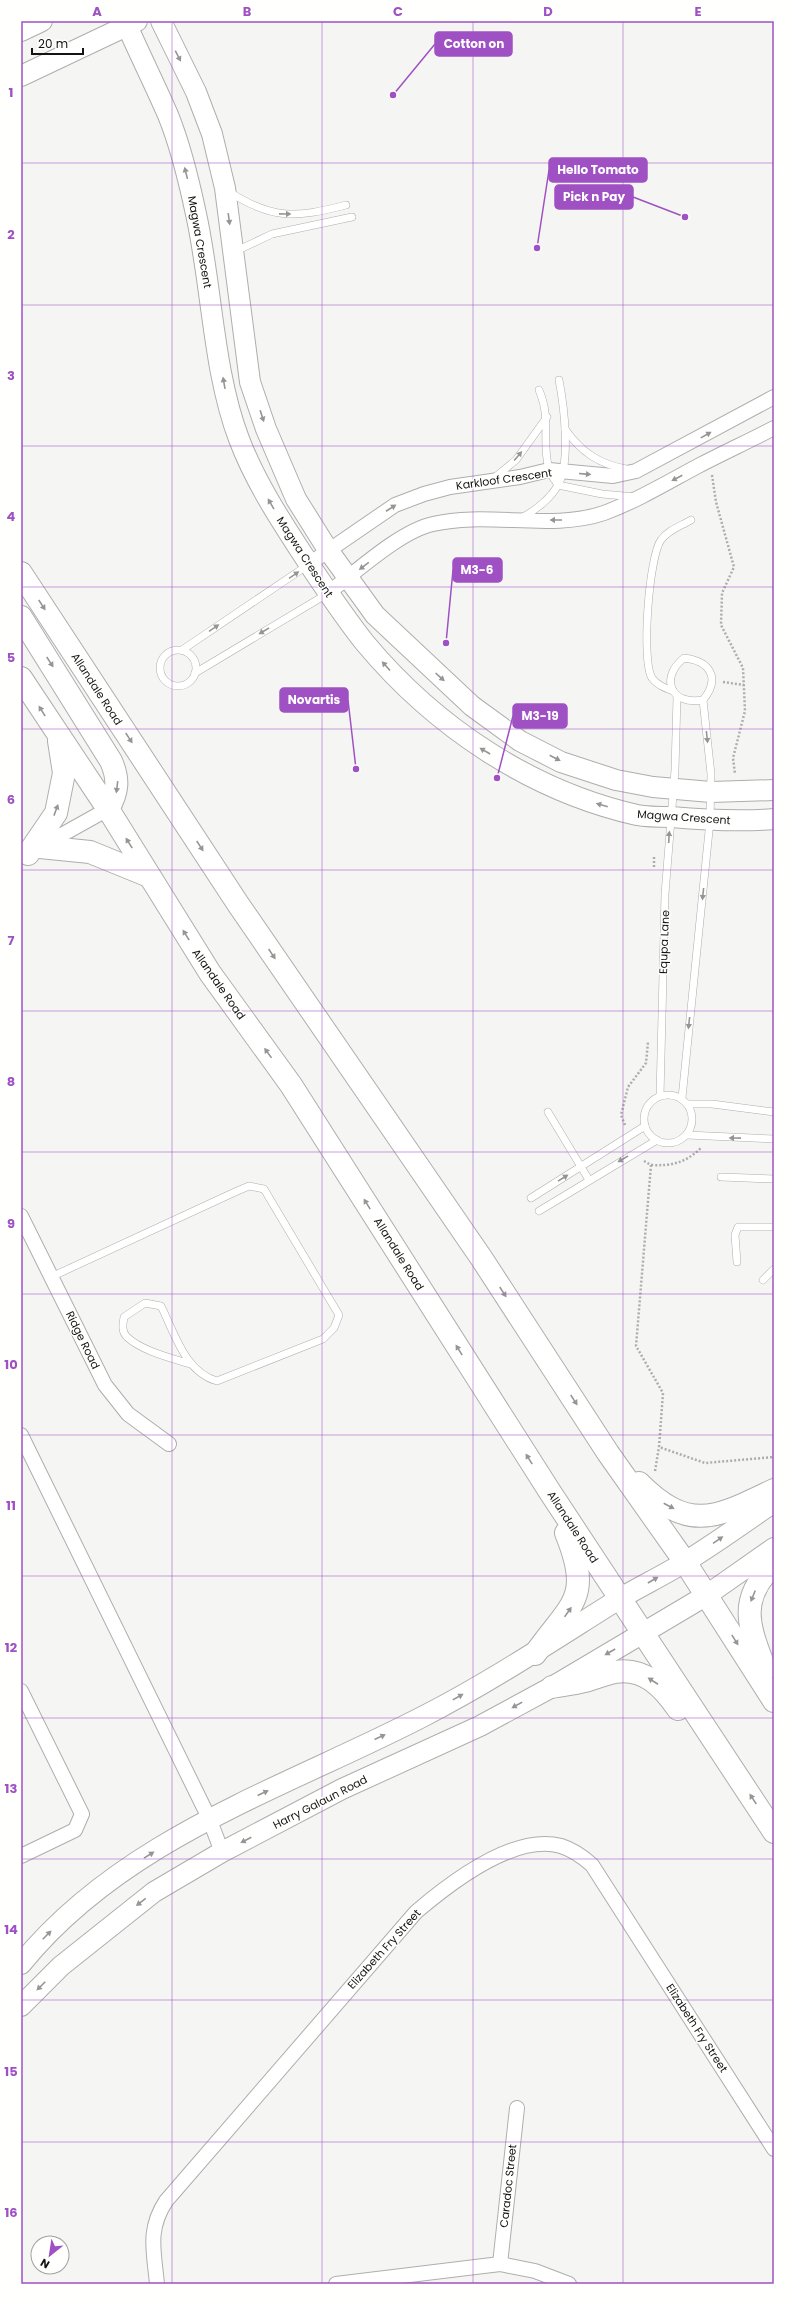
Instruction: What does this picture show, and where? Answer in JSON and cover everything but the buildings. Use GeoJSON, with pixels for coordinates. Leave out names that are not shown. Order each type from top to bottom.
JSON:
{"type":"FeatureCollection","features":[{"type":"Feature","properties":{"kind":"main road","name":"Allandale Road"},"geometry":{"type":"LineString","coordinates":[[21,573],[238,904],[482,1259],[608,1453],[707,1595],[774,1701]]}},
{"type":"Feature","properties":{"kind":"main road"},"geometry":{"type":"LineString","coordinates":[[21,617],[111,761],[117,780],[117,788],[108,809]]}},
{"type":"Feature","properties":{"kind":"main road","name":"Allandale Road"},"geometry":{"type":"LineString","coordinates":[[21,678],[108,809],[210,973],[291,1085],[550,1492],[774,1832]]}},
{"type":"Feature","properties":{"kind":"main road"},"geometry":{"type":"LineString","coordinates":[[30,853],[56,813],[64,773],[59,737]]}},
{"type":"Feature","properties":{"kind":"main road"},"geometry":{"type":"LineString","coordinates":[[30,853],[90,852],[149,876]]}},
{"type":"Feature","properties":{"kind":"main road"},"geometry":{"type":"LineString","coordinates":[[608,1453],[651,1495],[684,1514],[704,1517],[719,1515],[774,1490]]}},
{"type":"Feature","properties":{"kind":"main road"},"geometry":{"type":"LineString","coordinates":[[535,1654],[572,1605],[577,1592],[577,1560],[550,1492]]}},
{"type":"Feature","properties":{"kind":"main road"},"geometry":{"type":"LineString","coordinates":[[774,1564],[753,1593],[750,1604],[749,1618],[751,1634],[774,1695]]}},
{"type":"Feature","properties":{"kind":"main road"},"geometry":{"type":"LineString","coordinates":[[552,1687],[584,1681],[615,1672],[628,1671],[642,1674],[661,1686],[697,1732],[727,1760]]}},
{"type":"Feature","properties":{"kind":"street"},"geometry":{"type":"LineString","coordinates":[[21,31],[42,21]]}},
{"type":"Feature","properties":{"kind":"street"},"geometry":{"type":"LineString","coordinates":[[161,21],[196,92],[212,134],[225,188],[250,382],[266,429],[296,499],[328,550],[375,615],[472,706],[520,741],[561,762],[616,780],[653,787],[711,792],[774,790]]}},
{"type":"Feature","properties":{"kind":"street"},"geometry":{"type":"LineString","coordinates":[[21,76],[130,23]]}},
{"type":"Feature","properties":{"kind":"street","name":"Magwa Crescent"},"geometry":{"type":"LineString","coordinates":[[130,23],[168,117],[182,158],[197,217],[227,398],[238,437],[254,475],[290,537],[328,593],[366,644],[397,678],[431,710],[478,747],[536,779],[589,801],[640,816],[746,822],[774,819]]}},
{"type":"Feature","properties":{"kind":"street","name":"Karkloof Crescent"},"geometry":{"type":"LineString","coordinates":[[309,564],[395,504],[450,487],[556,471],[613,476],[636,472],[774,397]]}},
{"type":"Feature","properties":{"kind":"street"},"geometry":{"type":"LineString","coordinates":[[328,593],[393,544],[432,524],[472,519],[514,521],[571,520],[603,513],[637,498],[774,428]]}},
{"type":"Feature","properties":{"kind":"street"},"geometry":{"type":"LineString","coordinates":[[30,853],[108,809]]}},
{"type":"Feature","properties":{"kind":"street","name":"Ridge Road"},"geometry":{"type":"LineString","coordinates":[[21,1216],[105,1385],[128,1414],[169,1444]]}},
{"type":"Feature","properties":{"kind":"street"},"geometry":{"type":"LineString","coordinates":[[21,1435],[209,1818],[222,1852]]}},
{"type":"Feature","properties":{"kind":"street"},"geometry":{"type":"LineString","coordinates":[[21,1964],[34,1948],[82,1901],[128,1868],[209,1818],[424,1716],[535,1654],[621,1599],[685,1562],[774,1502]]}},
{"type":"Feature","properties":{"kind":"street","name":"Harry Galaun Road"},"geometry":{"type":"LineString","coordinates":[[21,2006],[62,1966],[154,1892],[222,1852],[342,1789],[480,1726],[552,1687],[707,1595],[774,1548]]}},
{"type":"Feature","properties":{"kind":"street"},"geometry":{"type":"LineString","coordinates":[[21,1691],[82,1814],[75,1830],[21,1856]]}},
{"type":"Feature","properties":{"kind":"street","name":"Elizabeth Fry Street"},"geometry":{"type":"LineString","coordinates":[[156,2284],[153,2232],[156,2216],[166,2201],[416,1912],[464,1876],[508,1852],[531,1844],[561,1846],[578,1853],[592,1865],[774,2149]]}},
{"type":"Feature","properties":{"kind":"street","name":"Caradoc Street"},"geometry":{"type":"LineString","coordinates":[[500,2264],[517,2108]]}},
{"type":"Feature","properties":{"kind":"street"},"geometry":{"type":"LineString","coordinates":[[336,2284],[500,2264],[535,2271],[568,2284]]}},
{"type":"Feature","properties":{"kind":"lane"},"geometry":{"type":"LineString","coordinates":[[225,188],[258,209],[275,214],[294,214],[346,205]]}},
{"type":"Feature","properties":{"kind":"lane"},"geometry":{"type":"LineString","coordinates":[[234,253],[272,234],[352,217]]}},
{"type":"Feature","properties":{"kind":"lane"},"geometry":{"type":"LineString","coordinates":[[514,521],[526,515],[546,500],[558,485],[556,471],[565,430],[559,380]]}},
{"type":"Feature","properties":{"kind":"lane"},"geometry":{"type":"LineString","coordinates":[[540,390],[546,407],[547,417],[546,454],[556,471],[558,485]]}},
{"type":"Feature","properties":{"kind":"lane"},"geometry":{"type":"LineString","coordinates":[[489,482],[516,460],[547,417]]}},
{"type":"Feature","properties":{"kind":"lane"},"geometry":{"type":"LineString","coordinates":[[565,430],[575,444],[593,458],[610,466],[636,472]]}},
{"type":"Feature","properties":{"kind":"lane"},"geometry":{"type":"LineString","coordinates":[[558,485],[602,494],[637,498]]}},
{"type":"Feature","properties":{"kind":"lane"},"geometry":{"type":"LineString","coordinates":[[675,694],[670,680],[674,665],[684,658],[698,659],[709,668],[712,680],[710,692],[703,700],[692,702],[675,694],[658,684],[649,671],[646,619],[655,552],[666,533],[691,520]]}},
{"type":"Feature","properties":{"kind":"lane"},"geometry":{"type":"LineString","coordinates":[[309,564],[182,650],[170,651],[165,655],[160,666],[163,678],[172,685],[183,685],[188,682],[195,673],[328,593]]}},
{"type":"Feature","properties":{"kind":"lane"},"geometry":{"type":"LineString","coordinates":[[182,650],[192,657],[195,662],[195,673]]}},
{"type":"Feature","properties":{"kind":"lane","name":"Equpa Lane"},"geometry":{"type":"LineString","coordinates":[[660,1096],[665,894],[672,788],[675,770],[675,694]]}},
{"type":"Feature","properties":{"kind":"lane"},"geometry":{"type":"LineString","coordinates":[[682,1098],[710,821],[711,792],[703,700]]}},
{"type":"Feature","properties":{"kind":"lane"},"geometry":{"type":"LineString","coordinates":[[671,1095],[682,1098],[688,1104],[693,1120],[686,1135],[673,1143],[657,1140],[651,1137],[645,1126],[645,1113],[647,1106],[660,1096],[671,1095]]}},
{"type":"Feature","properties":{"kind":"lane"},"geometry":{"type":"LineString","coordinates":[[688,1104],[712,1104],[774,1112]]}},
{"type":"Feature","properties":{"kind":"lane"},"geometry":{"type":"LineString","coordinates":[[548,1112],[589,1180]]}},
{"type":"Feature","properties":{"kind":"lane"},"geometry":{"type":"LineString","coordinates":[[530,1198],[630,1137],[645,1126]]}},
{"type":"Feature","properties":{"kind":"lane"},"geometry":{"type":"LineString","coordinates":[[686,1135],[711,1138],[774,1139]]}},
{"type":"Feature","properties":{"kind":"lane"},"geometry":{"type":"LineString","coordinates":[[538,1211],[637,1150],[657,1140]]}},
{"type":"Feature","properties":{"kind":"lane"},"geometry":{"type":"LineString","coordinates":[[721,1177],[774,1178]]}},
{"type":"Feature","properties":{"kind":"lane"},"geometry":{"type":"LineString","coordinates":[[51,1276],[249,1186],[264,1189],[340,1315],[334,1328],[324,1339],[217,1381],[204,1377],[190,1364],[161,1306],[145,1303],[124,1317],[122,1328],[127,1337],[154,1352],[190,1364]]}},
{"type":"Feature","properties":{"kind":"lane"},"geometry":{"type":"LineString","coordinates":[[737,1262],[735,1235],[738,1227],[774,1226]]}},
{"type":"Feature","properties":{"kind":"lane"},"geometry":{"type":"LineString","coordinates":[[763,1280],[774,1269]]}},
{"type":"Feature","properties":{"kind":"path"},"geometry":{"type":"LineString","coordinates":[[710,460],[716,502],[734,567],[722,593],[721,625],[743,668],[745,711],[733,758],[735,776]]}},
{"type":"Feature","properties":{"kind":"path"},"geometry":{"type":"LineString","coordinates":[[712,680],[744,685]]}},
{"type":"Feature","properties":{"kind":"path"},"geometry":{"type":"LineString","coordinates":[[654,857],[654,872]]}},
{"type":"Feature","properties":{"kind":"path"},"geometry":{"type":"LineString","coordinates":[[630,1137],[621,1115],[628,1086],[646,1063],[648,1040]]}},
{"type":"Feature","properties":{"kind":"path"},"geometry":{"type":"LineString","coordinates":[[637,1150],[644,1161],[651,1165],[672,1165],[682,1162],[711,1138]]}},
{"type":"Feature","properties":{"kind":"path"},"geometry":{"type":"LineString","coordinates":[[651,1165],[636,1346],[663,1393],[659,1447],[706,1463],[774,1457]]}},
{"type":"Feature","properties":{"kind":"place","name":"Cotton on"},"geometry":{"type":"Point","coordinates":[393,95]}},
{"type":"Feature","properties":{"kind":"place","name":"Pick n Pay"},"geometry":{"type":"Point","coordinates":[685,217]}},
{"type":"Feature","properties":{"kind":"place","name":"Hello Tomato"},"geometry":{"type":"Point","coordinates":[537,248]}},
{"type":"Feature","properties":{"kind":"place","name":"M3-6"},"geometry":{"type":"Point","coordinates":[446,643]}},
{"type":"Feature","properties":{"kind":"place","name":"Novartis"},"geometry":{"type":"Point","coordinates":[356,769]}},
{"type":"Feature","properties":{"kind":"place","name":"M3-19"},"geometry":{"type":"Point","coordinates":[497,778]}}]}
